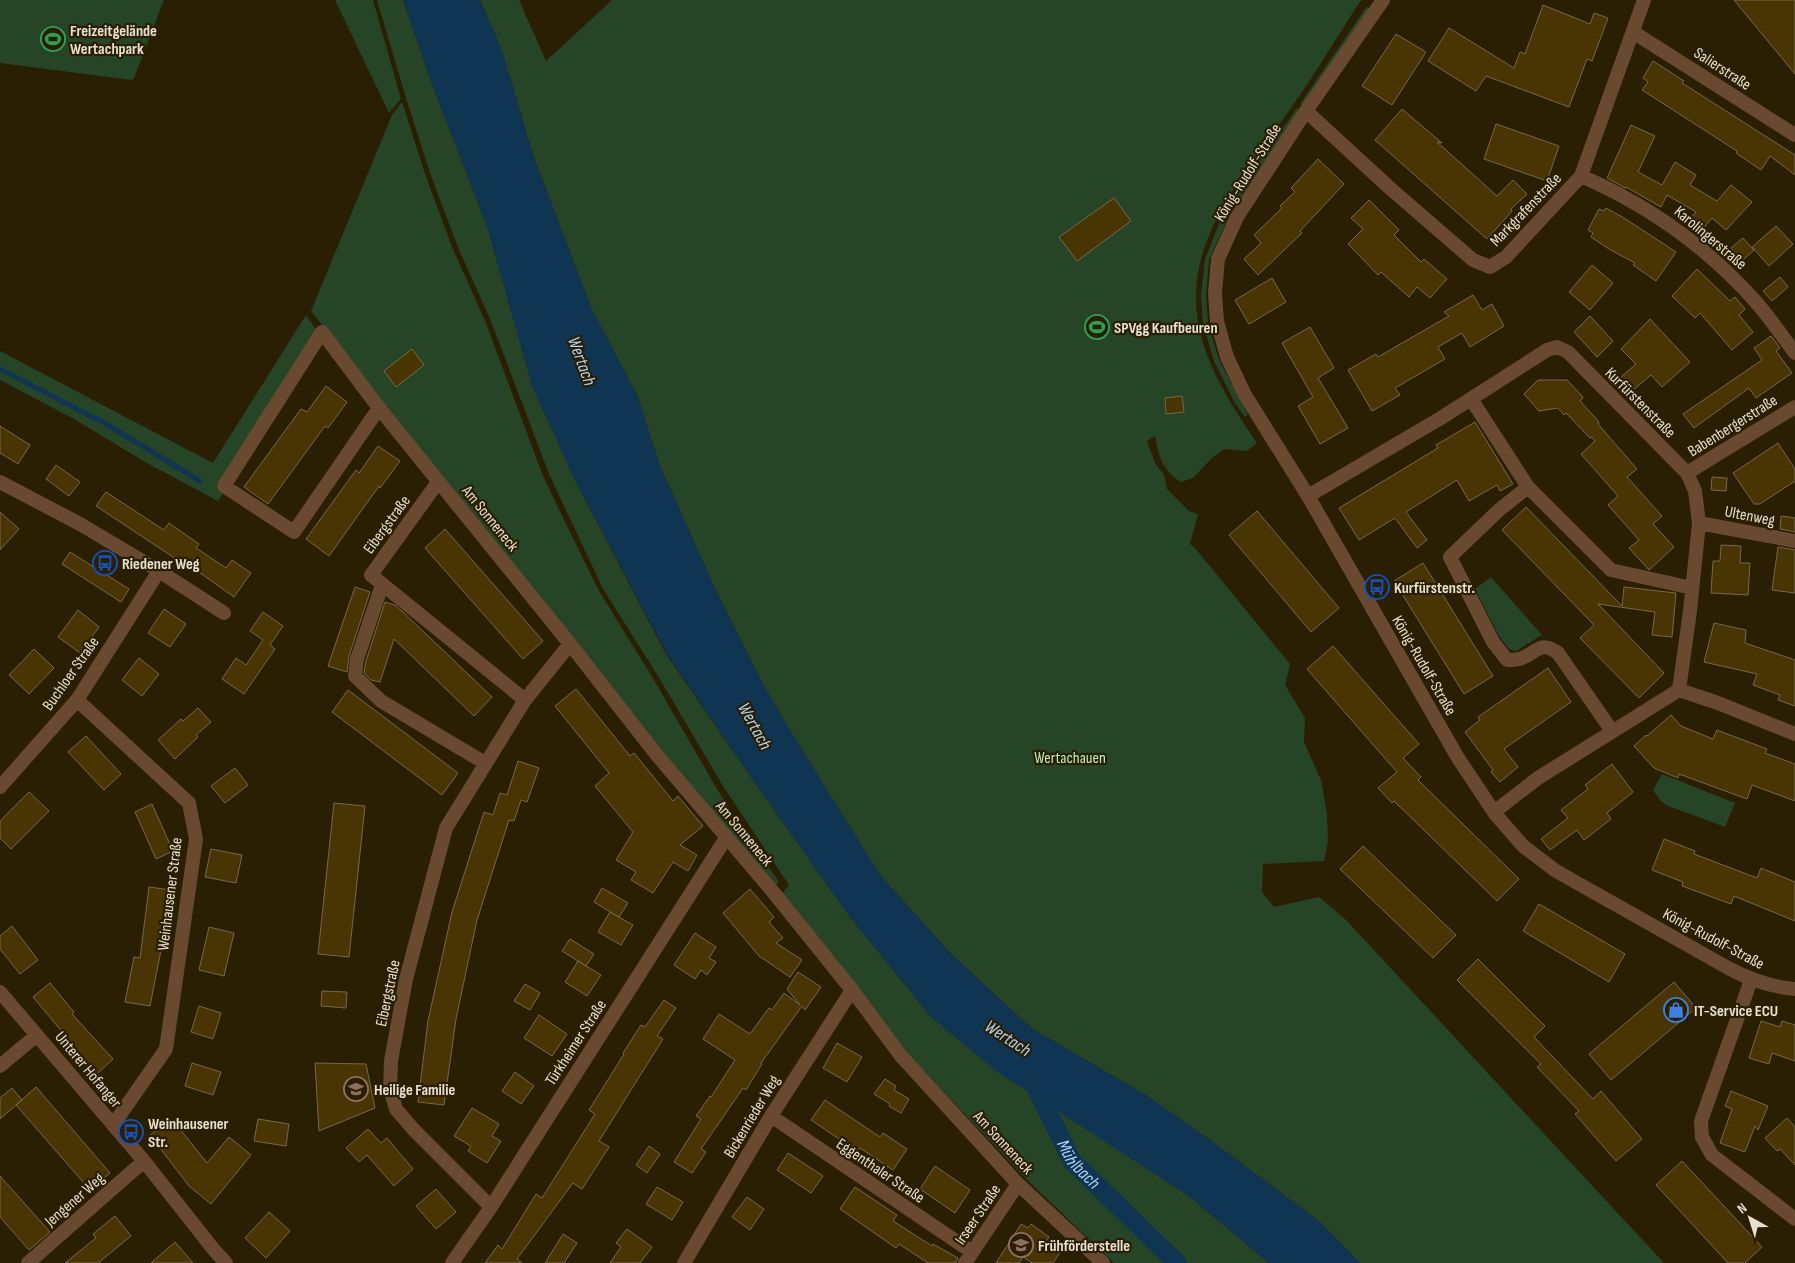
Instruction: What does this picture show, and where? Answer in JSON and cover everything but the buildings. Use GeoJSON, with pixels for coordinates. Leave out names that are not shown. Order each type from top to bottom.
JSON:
{"type":"FeatureCollection","features":[{"type":"Feature","properties":{"kind":"street","name":"König-Rudolf-Straße"},"geometry":{"type":"LineString","coordinates":[[1383,0],[1306,111],[1237,217],[1218,259],[1215,293],[1216,322],[1227,356],[1245,395],[1308,496],[1458,758],[1494,812],[1523,846],[1556,871],[1751,980],[1778,988],[1795,989]]}},
{"type":"Feature","properties":{"kind":"street","name":"Markgrafenstraße"},"geometry":{"type":"LineString","coordinates":[[1306,111],[1392,190],[1473,260],[1490,267],[1506,257],[1581,176],[1644,0]]}},
{"type":"Feature","properties":{"kind":"street","name":"Salierstraße"},"geometry":{"type":"LineString","coordinates":[[1633,32],[1795,135]]}},
{"type":"Feature","properties":{"kind":"street","name":"Karolingerstraße"},"geometry":{"type":"LineString","coordinates":[[1581,176],[1655,214],[1693,241],[1719,263],[1757,303],[1795,353]]}},
{"type":"Feature","properties":{"kind":"street","name":"Am Sonneneck"},"geometry":{"type":"LineString","coordinates":[[379,408],[294,532],[224,486],[322,332],[438,482],[570,644],[656,754],[774,893],[852,990],[901,1056],[1018,1184],[1104,1263]]}},
{"type":"Feature","properties":{"kind":"street","name":"Kurfürstenstraße"},"geometry":{"type":"LineString","coordinates":[[1308,496],[1471,399],[1547,350],[1557,347],[1568,352],[1687,474],[1695,491],[1699,523],[1679,690]]}},
{"type":"Feature","properties":{"kind":"street"},"geometry":{"type":"LineString","coordinates":[[1471,399],[1528,487],[1611,570],[1692,588]]}},
{"type":"Feature","properties":{"kind":"street","name":"Babenbergerstraße"},"geometry":{"type":"LineString","coordinates":[[1687,474],[1795,407]]}},
{"type":"Feature","properties":{"kind":"street"},"geometry":{"type":"LineString","coordinates":[[0,482],[80,524],[159,571],[224,613]]}},
{"type":"Feature","properties":{"kind":"street","name":"Eibergstraße"},"geometry":{"type":"LineString","coordinates":[[382,584],[371,574],[438,482]]}},
{"type":"Feature","properties":{"kind":"street"},"geometry":{"type":"LineString","coordinates":[[1528,487],[1499,510],[1450,557],[1493,642],[1507,660],[1519,659],[1542,646],[1550,647],[1558,653],[1612,731]]}},
{"type":"Feature","properties":{"kind":"street","name":"Ultenweg"},"geometry":{"type":"LineString","coordinates":[[1699,523],[1795,541]]}},
{"type":"Feature","properties":{"kind":"street","name":"Buchloer Straße"},"geometry":{"type":"LineString","coordinates":[[0,787],[77,700],[159,571]]}},
{"type":"Feature","properties":{"kind":"street"},"geometry":{"type":"LineString","coordinates":[[485,763],[381,700],[355,676],[358,659],[382,584],[525,700]]}},
{"type":"Feature","properties":{"kind":"street","name":"Eibergstraße"},"geometry":{"type":"LineString","coordinates":[[491,1207],[412,1129],[396,1109],[390,1089],[391,1061],[406,979],[446,828],[525,700],[570,644]]}},
{"type":"Feature","properties":{"kind":"street"},"geometry":{"type":"LineString","coordinates":[[1494,812],[1538,778],[1679,690],[1718,703],[1795,734]]}},
{"type":"Feature","properties":{"kind":"street","name":"Weinhausener Straße"},"geometry":{"type":"LineString","coordinates":[[77,700],[189,803],[196,839],[166,1049],[113,1125]]}},
{"type":"Feature","properties":{"kind":"street","name":"Türkheimer Straße"},"geometry":{"type":"LineString","coordinates":[[452,1263],[491,1207],[726,838]]}},
{"type":"Feature","properties":{"kind":"street"},"geometry":{"type":"LineString","coordinates":[[1751,980],[1701,1120],[1702,1137],[1712,1154],[1795,1219]]}},
{"type":"Feature","properties":{"kind":"street","name":"Bickenrieder Weg"},"geometry":{"type":"LineString","coordinates":[[684,1263],[771,1116],[852,990]]}},
{"type":"Feature","properties":{"kind":"street","name":"Unterer Hofanger"},"geometry":{"type":"LineString","coordinates":[[0,992],[144,1161],[226,1263]]}},
{"type":"Feature","properties":{"kind":"street"},"geometry":{"type":"LineString","coordinates":[[0,1066],[36,1035]]}},
{"type":"Feature","properties":{"kind":"street","name":"Eggenthaler Straße"},"geometry":{"type":"LineString","coordinates":[[771,1116],[969,1258]]}},
{"type":"Feature","properties":{"kind":"street","name":"Jengener Weg"},"geometry":{"type":"LineString","coordinates":[[28,1263],[144,1161]]}},
{"type":"Feature","properties":{"kind":"street","name":"Irseer Straße"},"geometry":{"type":"LineString","coordinates":[[969,1258],[1018,1184]]}},
{"type":"Feature","properties":{"kind":"green space","name":"Freizeitgelände Wertachpark"},"geometry":{"type":"Polygon","coordinates":[[[0,0],[164,0],[132,80],[0,63],[0,0]]]}},
{"type":"Feature","properties":{"kind":"green space"},"geometry":{"type":"Polygon","coordinates":[[[335,0],[373,0],[401,99],[389,113],[335,0]]]}},
{"type":"Feature","properties":{"kind":"green space"},"geometry":{"type":"Polygon","coordinates":[[[377,0],[403,0],[432,84],[487,226],[533,388],[575,480],[666,654],[753,780],[850,917],[932,1018],[1190,1197],[1269,1263],[1114,1263],[1025,1178],[905,1051],[782,893],[789,885],[723,786],[658,676],[603,589],[549,474],[491,321],[457,245],[430,173],[377,0]]]}},
{"type":"Feature","properties":{"kind":"green space","name":"Wertachauen"},"geometry":{"type":"Polygon","coordinates":[[[480,0],[519,0],[546,61],[612,0],[1361,0],[1302,92],[1230,196],[1216,220],[1205,245],[1198,271],[1196,298],[1197,318],[1201,337],[1216,375],[1235,410],[1257,443],[1247,451],[1224,449],[1213,457],[1193,478],[1181,482],[1165,468],[1155,436],[1147,441],[1155,463],[1164,475],[1167,489],[1189,511],[1198,514],[1190,544],[1290,664],[1285,685],[1305,718],[1304,742],[1321,780],[1327,814],[1328,841],[1324,861],[1263,864],[1262,892],[1274,907],[1319,897],[1346,920],[1664,1263],[1360,1263],[1320,1222],[1210,1140],[1147,1096],[1031,1028],[950,953],[880,875],[761,681],[716,591],[660,466],[637,395],[592,310],[534,158],[502,51],[480,0]]]}},
{"type":"Feature","properties":{"kind":"green space"},"geometry":{"type":"Polygon","coordinates":[[[1367,6],[1369,10],[1304,107],[1300,104],[1367,6]]]}},
{"type":"Feature","properties":{"kind":"green space"},"geometry":{"type":"Polygon","coordinates":[[[402,102],[425,174],[452,247],[486,323],[543,476],[599,591],[654,680],[717,789],[779,882],[772,888],[658,752],[311,311],[392,115],[402,102]]]}},
{"type":"Feature","properties":{"kind":"green space"},"geometry":{"type":"Polygon","coordinates":[[[1297,108],[1301,111],[1231,212],[1209,260],[1206,295],[1208,323],[1219,360],[1248,415],[1245,417],[1235,403],[1214,361],[1203,324],[1201,296],[1205,259],[1225,209],[1297,108]]]}},
{"type":"Feature","properties":{"kind":"green space"},"geometry":{"type":"Polygon","coordinates":[[[306,315],[318,332],[217,488],[223,493],[218,501],[145,462],[74,419],[0,380],[0,351],[213,463],[306,315]]]}},
{"type":"Feature","properties":{"kind":"green space"},"geometry":{"type":"Polygon","coordinates":[[[1491,577],[1542,635],[1516,651],[1509,649],[1499,636],[1475,589],[1491,577]]]}},
{"type":"Feature","properties":{"kind":"green space"},"geometry":{"type":"Polygon","coordinates":[[[1662,774],[1735,803],[1725,827],[1666,805],[1660,800],[1653,790],[1662,774]]]}},
{"type":"Feature","properties":{"kind":"water","name":"Wertach"},"geometry":{"type":"Polygon","coordinates":[[[403,0],[480,0],[502,51],[534,158],[592,310],[637,395],[660,466],[716,591],[761,681],[880,875],[950,953],[1031,1028],[1147,1096],[1210,1140],[1320,1222],[1360,1263],[1269,1263],[1190,1197],[996,1071],[932,1018],[850,917],[667,654],[575,480],[533,388],[487,226],[432,84],[403,0]]]}},
{"type":"Feature","properties":{"kind":"waterway"},"geometry":{"type":"LineString","coordinates":[[0,369],[106,424],[200,481]]}},
{"type":"Feature","properties":{"kind":"waterway","name":"Mühlbach"},"geometry":{"type":"LineString","coordinates":[[1031,1078],[1072,1161],[1177,1263]]}},
{"type":"Feature","properties":{"kind":"place","name":"Freizeitgelände Wertachpark"},"geometry":{"type":"Point","coordinates":[53,39]}},
{"type":"Feature","properties":{"kind":"place","name":"SPVgg Kaufbeuren"},"geometry":{"type":"Point","coordinates":[1097,327]}},
{"type":"Feature","properties":{"kind":"place","name":"Riedener Weg"},"geometry":{"type":"Point","coordinates":[105,563]}},
{"type":"Feature","properties":{"kind":"place","name":"Kurfürstenstr."},"geometry":{"type":"Point","coordinates":[1377,587]}},
{"type":"Feature","properties":{"kind":"place","name":"IT-Service ECU"},"geometry":{"type":"Point","coordinates":[1676,1010]}},
{"type":"Feature","properties":{"kind":"place","name":"Heilige Familie"},"geometry":{"type":"Point","coordinates":[356,1089]}},
{"type":"Feature","properties":{"kind":"place","name":"Weinhausener Str."},"geometry":{"type":"Point","coordinates":[131,1132]}},
{"type":"Feature","properties":{"kind":"place","name":"Frühförderstelle"},"geometry":{"type":"Point","coordinates":[1021,1245]}}]}
